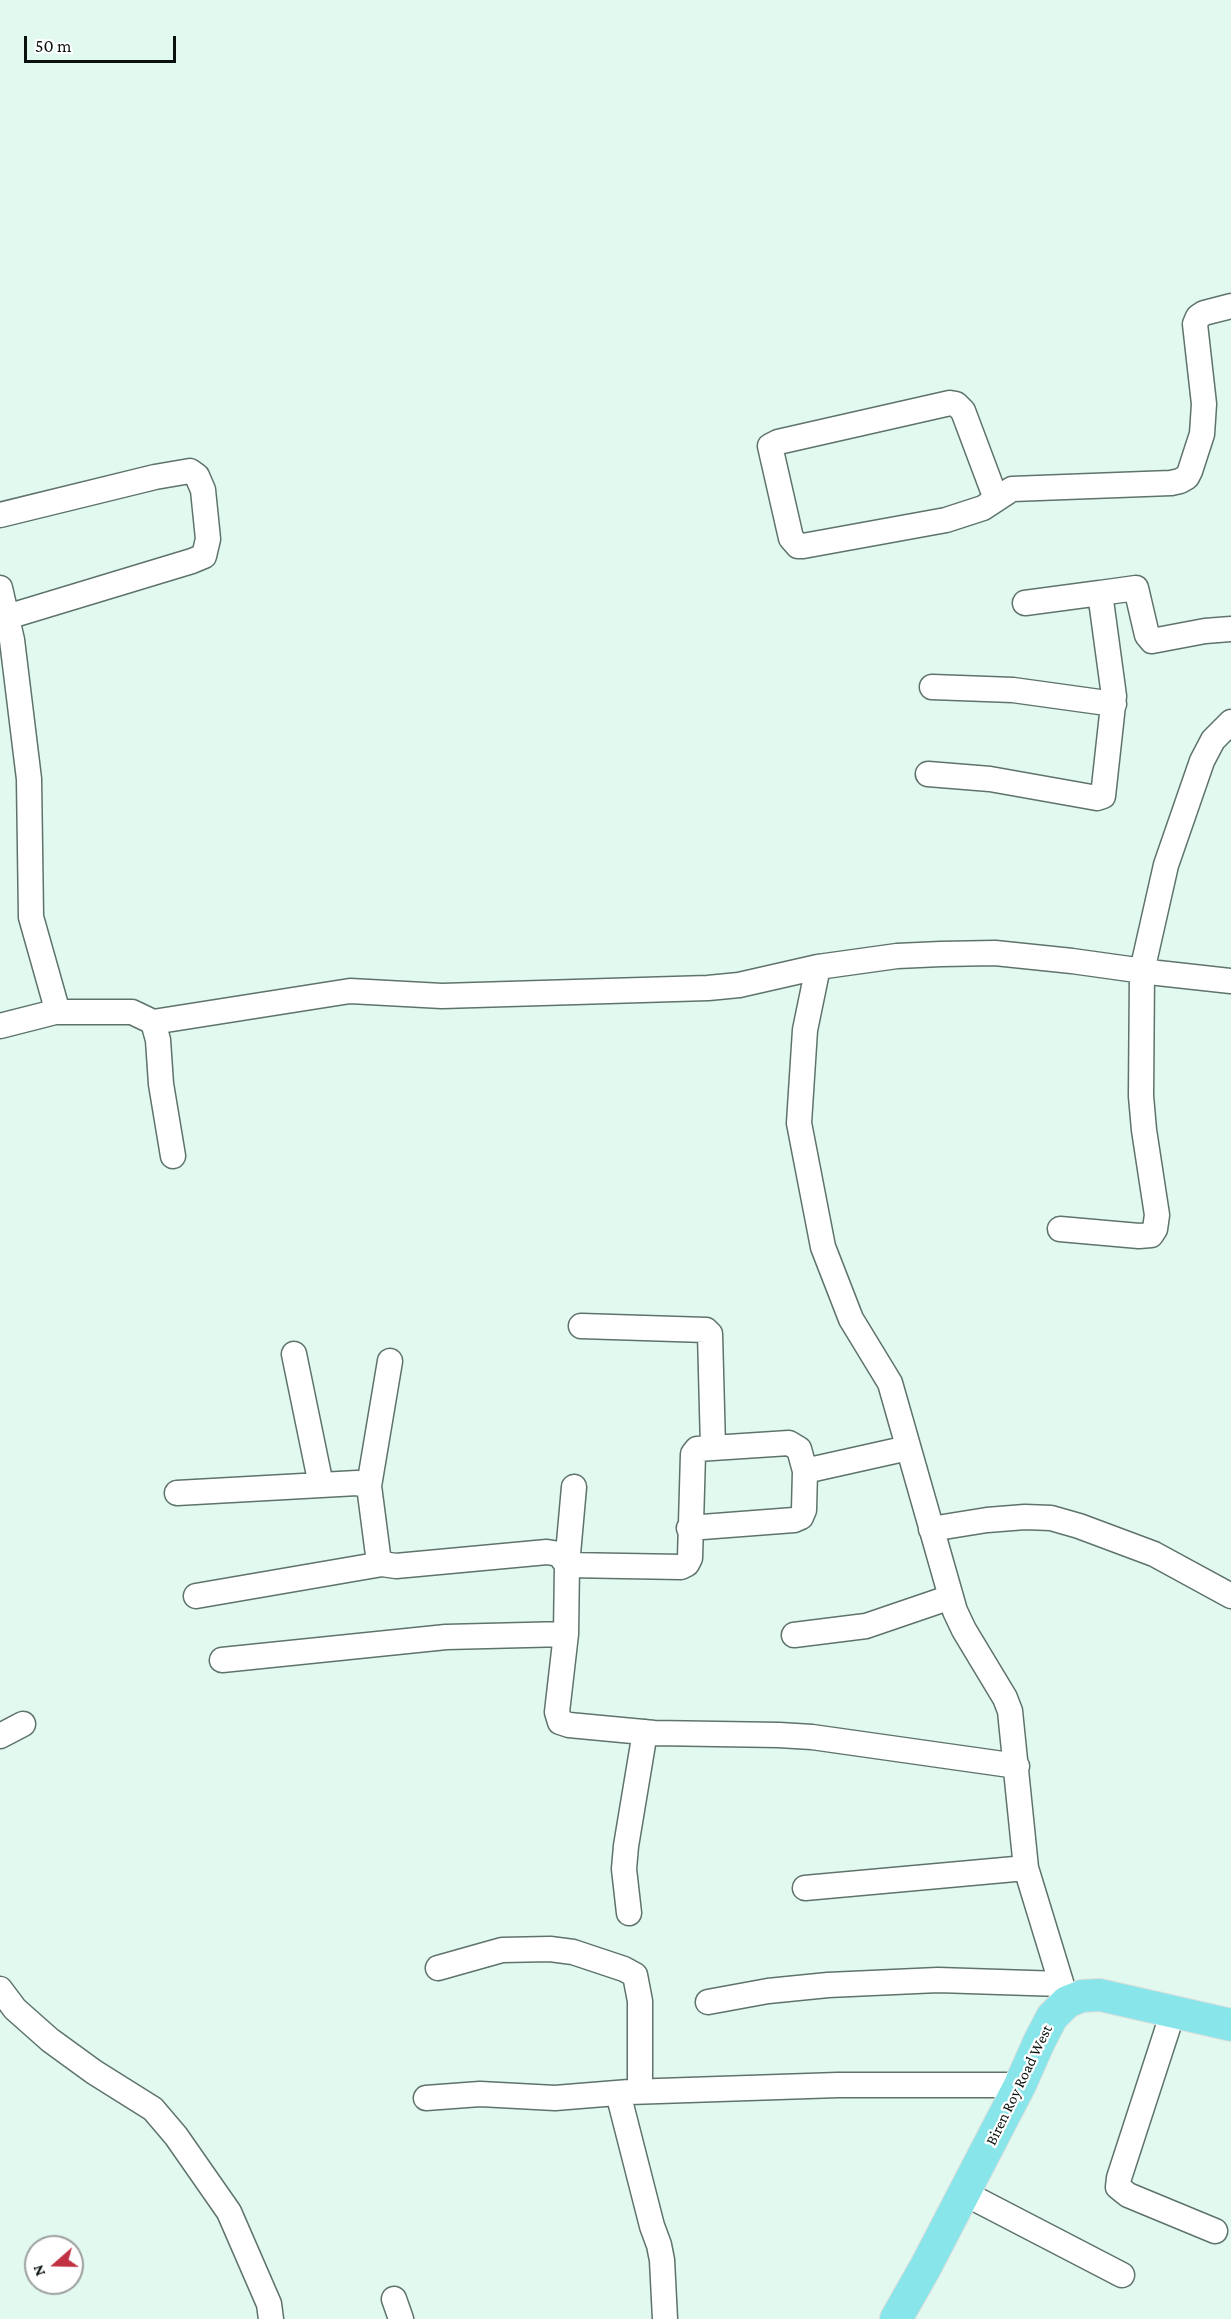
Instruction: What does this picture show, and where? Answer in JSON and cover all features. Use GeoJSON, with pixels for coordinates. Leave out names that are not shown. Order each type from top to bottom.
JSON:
{"type":"FeatureCollection","features":[{"type":"Feature","properties":{"kind":"main road"},"geometry":{"type":"LineString","coordinates":[[1064,1993],[1082,1996],[1100,1995],[1231,2025]]}},
{"type":"Feature","properties":{"kind":"main road","name":"Biren Roy Road West"},"geometry":{"type":"LineString","coordinates":[[896,2319],[1020,2085],[1064,1993]]}},
{"type":"Feature","properties":{"kind":"street"},"geometry":{"type":"LineString","coordinates":[[996,499],[963,411],[956,404],[778,442],[770,446],[791,538],[798,546],[946,520],[984,508],[1012,489],[1171,483],[1186,477],[1198,448],[1203,424],[1204,404],[1195,324],[1198,317],[1204,313],[1231,306]]}},
{"type":"Feature","properties":{"kind":"street"},"geometry":{"type":"LineString","coordinates":[[0,515],[190,471],[197,476],[203,490],[208,539],[204,556],[192,561],[7,617]]}},
{"type":"Feature","properties":{"kind":"street"},"geometry":{"type":"LineString","coordinates":[[0,588],[12,639],[29,779],[31,917],[55,1002],[55,1012]]}},
{"type":"Feature","properties":{"kind":"street"},"geometry":{"type":"LineString","coordinates":[[1025,603],[1136,588],[1147,635],[1152,641],[1204,631],[1231,629]]}},
{"type":"Feature","properties":{"kind":"street"},"geometry":{"type":"LineString","coordinates":[[927,774],[990,779],[1098,798],[1103,796],[1114,690],[1100,593]]}},
{"type":"Feature","properties":{"kind":"street"},"geometry":{"type":"LineString","coordinates":[[932,687],[1013,690],[1114,704]]}},
{"type":"Feature","properties":{"kind":"street"},"geometry":{"type":"LineString","coordinates":[[1060,1229],[1138,1236],[1151,1235],[1155,1229],[1156,1215],[1141,1096],[1142,971],[1164,872],[1202,761],[1213,740],[1231,722]]}},
{"type":"Feature","properties":{"kind":"street"},"geometry":{"type":"LineString","coordinates":[[0,1026],[55,1012],[132,1012],[153,1022],[350,990],[453,996],[708,988],[739,985],[818,967],[897,956],[995,954],[1231,981]]}},
{"type":"Feature","properties":{"kind":"street"},"geometry":{"type":"LineString","coordinates":[[708,2002],[768,1991],[828,1985],[938,1980],[1064,1993],[1026,1868],[1010,1711],[1005,1698],[964,1630],[951,1597],[890,1383],[851,1319],[823,1247],[801,1141],[800,1107],[805,1030],[818,967]]}},
{"type":"Feature","properties":{"kind":"street"},"geometry":{"type":"LineString","coordinates":[[153,1022],[158,1040],[161,1084],[173,1156]]}},
{"type":"Feature","properties":{"kind":"street"},"geometry":{"type":"LineString","coordinates":[[582,1326],[706,1330],[710,1334],[713,1447]]}},
{"type":"Feature","properties":{"kind":"street"},"geometry":{"type":"LineString","coordinates":[[294,1354],[321,1485]]}},
{"type":"Feature","properties":{"kind":"street"},"geometry":{"type":"LineString","coordinates":[[382,1564],[378,1555],[369,1486],[390,1361]]}},
{"type":"Feature","properties":{"kind":"street"},"geometry":{"type":"LineString","coordinates":[[567,1565],[681,1567],[687,1564],[690,1558],[689,1528],[693,1454],[697,1449],[789,1443],[799,1449],[805,1471],[804,1510],[801,1517],[794,1520],[689,1528]]}},
{"type":"Feature","properties":{"kind":"street"},"geometry":{"type":"LineString","coordinates":[[805,1471],[908,1448]]}},
{"type":"Feature","properties":{"kind":"street"},"geometry":{"type":"LineString","coordinates":[[177,1493],[357,1483],[369,1486]]}},
{"type":"Feature","properties":{"kind":"street"},"geometry":{"type":"LineString","coordinates":[[574,1487],[567,1565],[566,1634],[557,1712],[560,1722],[569,1725],[645,1732],[812,1737],[1017,1766]]}},
{"type":"Feature","properties":{"kind":"street"},"geometry":{"type":"LineString","coordinates":[[931,1529],[1006,1518],[1051,1518],[1154,1554],[1231,1596]]}},
{"type":"Feature","properties":{"kind":"street"},"geometry":{"type":"LineString","coordinates":[[196,1596],[382,1564],[396,1566],[547,1552],[559,1554],[567,1565]]}},
{"type":"Feature","properties":{"kind":"street"},"geometry":{"type":"LineString","coordinates":[[794,1635],[866,1626],[951,1597]]}},
{"type":"Feature","properties":{"kind":"street"},"geometry":{"type":"LineString","coordinates":[[222,1660],[446,1637],[566,1634]]}},
{"type":"Feature","properties":{"kind":"street"},"geometry":{"type":"LineString","coordinates":[[0,1736],[23,1725]]}},
{"type":"Feature","properties":{"kind":"street"},"geometry":{"type":"LineString","coordinates":[[629,1913],[624,1869],[626,1846],[645,1732]]}},
{"type":"Feature","properties":{"kind":"street"},"geometry":{"type":"LineString","coordinates":[[805,1888],[1026,1868]]}},
{"type":"Feature","properties":{"kind":"street"},"geometry":{"type":"LineString","coordinates":[[438,1968],[502,1950],[550,1949],[573,1952],[624,1969],[635,1976],[640,2001],[629,2092],[652,2226],[659,2245],[665,2319]]}},
{"type":"Feature","properties":{"kind":"street"},"geometry":{"type":"LineString","coordinates":[[0,1989],[15,2009],[50,2040],[94,2072],[153,2109],[176,2136],[229,2212],[269,2304],[272,2319]]}},
{"type":"Feature","properties":{"kind":"street"},"geometry":{"type":"LineString","coordinates":[[1173,2012],[1118,2187],[1128,2195],[1215,2230]]}},
{"type":"Feature","properties":{"kind":"street"},"geometry":{"type":"LineString","coordinates":[[426,2098],[496,2094],[555,2098],[629,2092],[861,2084],[1020,2085]]}},
{"type":"Feature","properties":{"kind":"street"},"geometry":{"type":"LineString","coordinates":[[964,2193],[1122,2275]]}}]}
